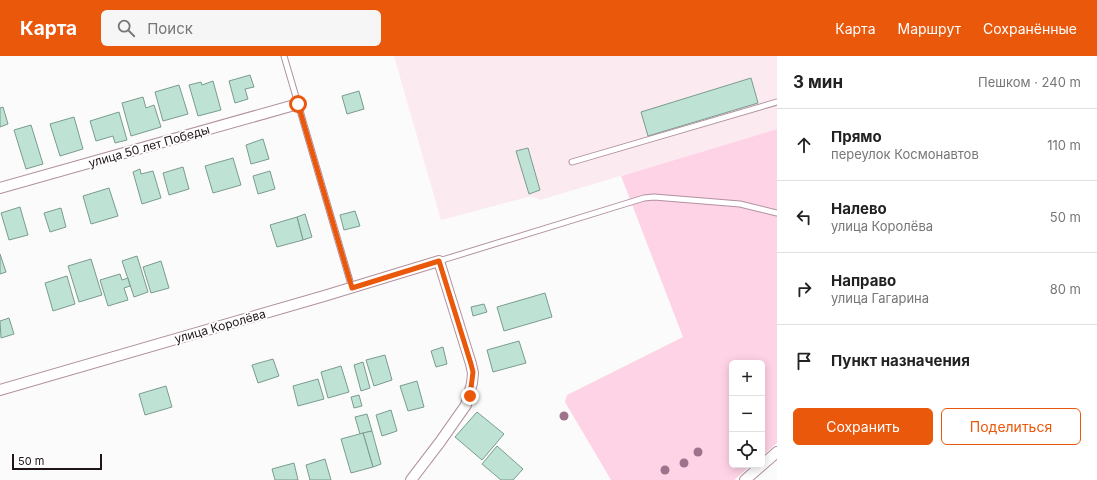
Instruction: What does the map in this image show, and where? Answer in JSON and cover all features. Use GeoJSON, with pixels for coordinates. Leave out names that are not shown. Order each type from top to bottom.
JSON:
{"type":"FeatureCollection","features":[{"type":"Feature","properties":{"kind":"street","name":"улица 50 лет Победы"},"geometry":{"type":"LineString","coordinates":[[0,188],[298,104]]}},
{"type":"Feature","properties":{"kind":"street","name":"улица Королёва"},"geometry":{"type":"LineString","coordinates":[[0,390],[352,288],[439,261]]}},
{"type":"Feature","properties":{"kind":"street"},"geometry":{"type":"LineString","coordinates":[[411,480],[466,405],[472,383],[473,372],[471,364],[439,261]]}},
{"type":"Feature","properties":{"kind":"street"},"geometry":{"type":"LineString","coordinates":[[745,480],[777,452]]}},
{"type":"Feature","properties":{"kind":"lane"},"geometry":{"type":"LineString","coordinates":[[284,56],[352,288]]}},
{"type":"Feature","properties":{"kind":"lane"},"geometry":{"type":"LineString","coordinates":[[572,162],[777,102]]}},
{"type":"Feature","properties":{"kind":"lane"},"geometry":{"type":"LineString","coordinates":[[439,261],[644,198],[654,197],[740,204],[777,213]]}},
{"type":"Feature","properties":{"kind":"shaded area"},"geometry":{"type":"Polygon","coordinates":[[[394,56],[777,56],[777,129],[540,200],[532,196],[441,220],[394,56]]]}},
{"type":"Feature","properties":{"kind":"shaded area"},"geometry":{"type":"Polygon","coordinates":[[[777,129],[777,443],[765,453],[765,360],[729,360],[729,468],[748,468],[734,480],[611,480],[565,402],[567,395],[683,337],[621,176],[777,129]]]}},
{"type":"Feature","properties":{"kind":"building"},"geometry":{"type":"Polygon","coordinates":[[[250,75],[254,87],[245,89],[248,99],[235,103],[229,81],[250,75]]]}},
{"type":"Feature","properties":{"kind":"building"},"geometry":{"type":"Polygon","coordinates":[[[751,78],[758,103],[648,136],[641,112],[751,78]]]}},
{"type":"Feature","properties":{"kind":"building"},"geometry":{"type":"Polygon","coordinates":[[[213,81],[221,110],[198,116],[189,85],[201,82],[202,85],[213,81]]]}},
{"type":"Feature","properties":{"kind":"building"},"geometry":{"type":"Polygon","coordinates":[[[179,85],[188,114],[163,121],[155,92],[179,85]]]}},
{"type":"Feature","properties":{"kind":"building"},"geometry":{"type":"Polygon","coordinates":[[[359,91],[364,109],[347,114],[342,96],[359,91]]]}},
{"type":"Feature","properties":{"kind":"building"},"geometry":{"type":"Polygon","coordinates":[[[143,97],[146,108],[154,105],[161,127],[131,136],[122,103],[143,97]]]}},
{"type":"Feature","properties":{"kind":"building"},"geometry":{"type":"Polygon","coordinates":[[[3,107],[8,124],[0,127],[0,108],[3,107]]]}},
{"type":"Feature","properties":{"kind":"building"},"geometry":{"type":"Polygon","coordinates":[[[119,112],[127,140],[115,143],[113,136],[96,141],[90,121],[119,112]]]}},
{"type":"Feature","properties":{"kind":"building"},"geometry":{"type":"Polygon","coordinates":[[[74,117],[83,149],[60,156],[50,124],[74,117]]]}},
{"type":"Feature","properties":{"kind":"building"},"geometry":{"type":"Polygon","coordinates":[[[31,125],[43,164],[26,169],[14,130],[31,125]]]}},
{"type":"Feature","properties":{"kind":"building"},"geometry":{"type":"Polygon","coordinates":[[[263,139],[269,159],[251,164],[246,145],[263,139]]]}},
{"type":"Feature","properties":{"kind":"building"},"geometry":{"type":"Polygon","coordinates":[[[528,148],[540,190],[529,194],[516,151],[528,148]]]}},
{"type":"Feature","properties":{"kind":"building"},"geometry":{"type":"Polygon","coordinates":[[[233,158],[241,185],[213,193],[205,166],[233,158]]]}},
{"type":"Feature","properties":{"kind":"building"},"geometry":{"type":"Polygon","coordinates":[[[183,167],[189,189],[169,195],[163,173],[183,167]]]}},
{"type":"Feature","properties":{"kind":"building"},"geometry":{"type":"Polygon","coordinates":[[[140,169],[141,174],[153,171],[161,198],[142,204],[133,172],[140,169]]]}},
{"type":"Feature","properties":{"kind":"building"},"geometry":{"type":"Polygon","coordinates":[[[270,171],[275,189],[258,194],[253,176],[270,171]]]}},
{"type":"Feature","properties":{"kind":"building"},"geometry":{"type":"Polygon","coordinates":[[[109,188],[118,216],[91,224],[83,196],[109,188]]]}},
{"type":"Feature","properties":{"kind":"building"},"geometry":{"type":"Polygon","coordinates":[[[20,207],[28,235],[9,240],[1,213],[20,207]]]}},
{"type":"Feature","properties":{"kind":"building"},"geometry":{"type":"Polygon","coordinates":[[[61,208],[66,227],[50,232],[44,213],[61,208]]]}},
{"type":"Feature","properties":{"kind":"building"},"geometry":{"type":"Polygon","coordinates":[[[355,211],[360,226],[344,230],[340,215],[355,211]]]}},
{"type":"Feature","properties":{"kind":"building"},"geometry":{"type":"Polygon","coordinates":[[[305,214],[312,237],[303,240],[297,217],[305,214]]]}},
{"type":"Feature","properties":{"kind":"building"},"geometry":{"type":"Polygon","coordinates":[[[297,217],[303,240],[277,247],[270,225],[297,217]]]}},
{"type":"Feature","properties":{"kind":"building"},"geometry":{"type":"Polygon","coordinates":[[[0,254],[6,272],[0,274],[0,254]]]}},
{"type":"Feature","properties":{"kind":"building"},"geometry":{"type":"Polygon","coordinates":[[[137,256],[148,292],[134,297],[122,261],[137,256]]]}},
{"type":"Feature","properties":{"kind":"building"},"geometry":{"type":"Polygon","coordinates":[[[91,259],[102,295],[79,302],[68,266],[91,259]]]}},
{"type":"Feature","properties":{"kind":"building"},"geometry":{"type":"Polygon","coordinates":[[[161,261],[169,288],[151,293],[143,267],[161,261]]]}},
{"type":"Feature","properties":{"kind":"building"},"geometry":{"type":"Polygon","coordinates":[[[120,274],[122,280],[128,278],[130,286],[124,288],[128,300],[108,306],[100,280],[120,274]]]}},
{"type":"Feature","properties":{"kind":"building"},"geometry":{"type":"Polygon","coordinates":[[[67,276],[75,304],[53,311],[45,283],[67,276]]]}},
{"type":"Feature","properties":{"kind":"building"},"geometry":{"type":"Polygon","coordinates":[[[545,293],[552,317],[504,331],[497,307],[545,293]]]}},
{"type":"Feature","properties":{"kind":"building"},"geometry":{"type":"Polygon","coordinates":[[[484,304],[487,312],[473,316],[471,307],[484,304]]]}},
{"type":"Feature","properties":{"kind":"building"},"geometry":{"type":"Polygon","coordinates":[[[9,318],[14,334],[1,338],[0,321],[9,318]]]}},
{"type":"Feature","properties":{"kind":"building"},"geometry":{"type":"Polygon","coordinates":[[[519,341],[526,363],[493,372],[487,350],[519,341]]]}},
{"type":"Feature","properties":{"kind":"building"},"geometry":{"type":"Polygon","coordinates":[[[443,347],[447,364],[436,367],[431,351],[443,347]]]}},
{"type":"Feature","properties":{"kind":"building"},"geometry":{"type":"Polygon","coordinates":[[[385,355],[392,380],[374,386],[366,360],[385,355]]]}},
{"type":"Feature","properties":{"kind":"building"},"geometry":{"type":"Polygon","coordinates":[[[273,359],[279,376],[258,383],[252,365],[273,359]]]}},
{"type":"Feature","properties":{"kind":"building"},"geometry":{"type":"Polygon","coordinates":[[[363,362],[370,388],[361,391],[354,365],[363,362]]]}},
{"type":"Feature","properties":{"kind":"building"},"geometry":{"type":"Polygon","coordinates":[[[341,366],[349,392],[328,398],[321,372],[341,366]]]}},
{"type":"Feature","properties":{"kind":"building"},"geometry":{"type":"Polygon","coordinates":[[[318,379],[324,399],[298,406],[293,386],[318,379]]]}},
{"type":"Feature","properties":{"kind":"building"},"geometry":{"type":"Polygon","coordinates":[[[417,381],[424,407],[408,411],[400,386],[417,381]]]}},
{"type":"Feature","properties":{"kind":"building"},"geometry":{"type":"Polygon","coordinates":[[[166,386],[172,407],[145,415],[139,394],[166,386]]]}},
{"type":"Feature","properties":{"kind":"building"},"geometry":{"type":"Polygon","coordinates":[[[359,395],[362,406],[354,408],[351,397],[359,395]]]}},
{"type":"Feature","properties":{"kind":"building"},"geometry":{"type":"Polygon","coordinates":[[[391,410],[397,431],[382,436],[376,415],[391,410]]]}},
{"type":"Feature","properties":{"kind":"building"},"geometry":{"type":"Polygon","coordinates":[[[477,412],[504,434],[482,460],[455,437],[477,412]]]}},
{"type":"Feature","properties":{"kind":"building"},"geometry":{"type":"Polygon","coordinates":[[[367,414],[372,431],[360,434],[355,417],[367,414]]]}},
{"type":"Feature","properties":{"kind":"building"},"geometry":{"type":"Polygon","coordinates":[[[372,431],[381,464],[373,467],[363,433],[372,431]]]}},
{"type":"Feature","properties":{"kind":"building"},"geometry":{"type":"Polygon","coordinates":[[[363,433],[373,467],[351,473],[341,439],[363,433]]]}},
{"type":"Feature","properties":{"kind":"building"},"geometry":{"type":"Polygon","coordinates":[[[497,446],[523,469],[513,480],[501,480],[482,464],[497,446]]]}},
{"type":"Feature","properties":{"kind":"building"},"geometry":{"type":"Polygon","coordinates":[[[325,459],[331,480],[310,480],[306,465],[325,459]]]}},
{"type":"Feature","properties":{"kind":"building"},"geometry":{"type":"Polygon","coordinates":[[[294,463],[298,480],[275,480],[272,469],[294,463]]]}},
{"type":"Feature","properties":{"kind":"route"},"geometry":{"type":"LineString","coordinates":[[298,104],[352,288],[439,261],[473,372],[470,396]]}}]}
